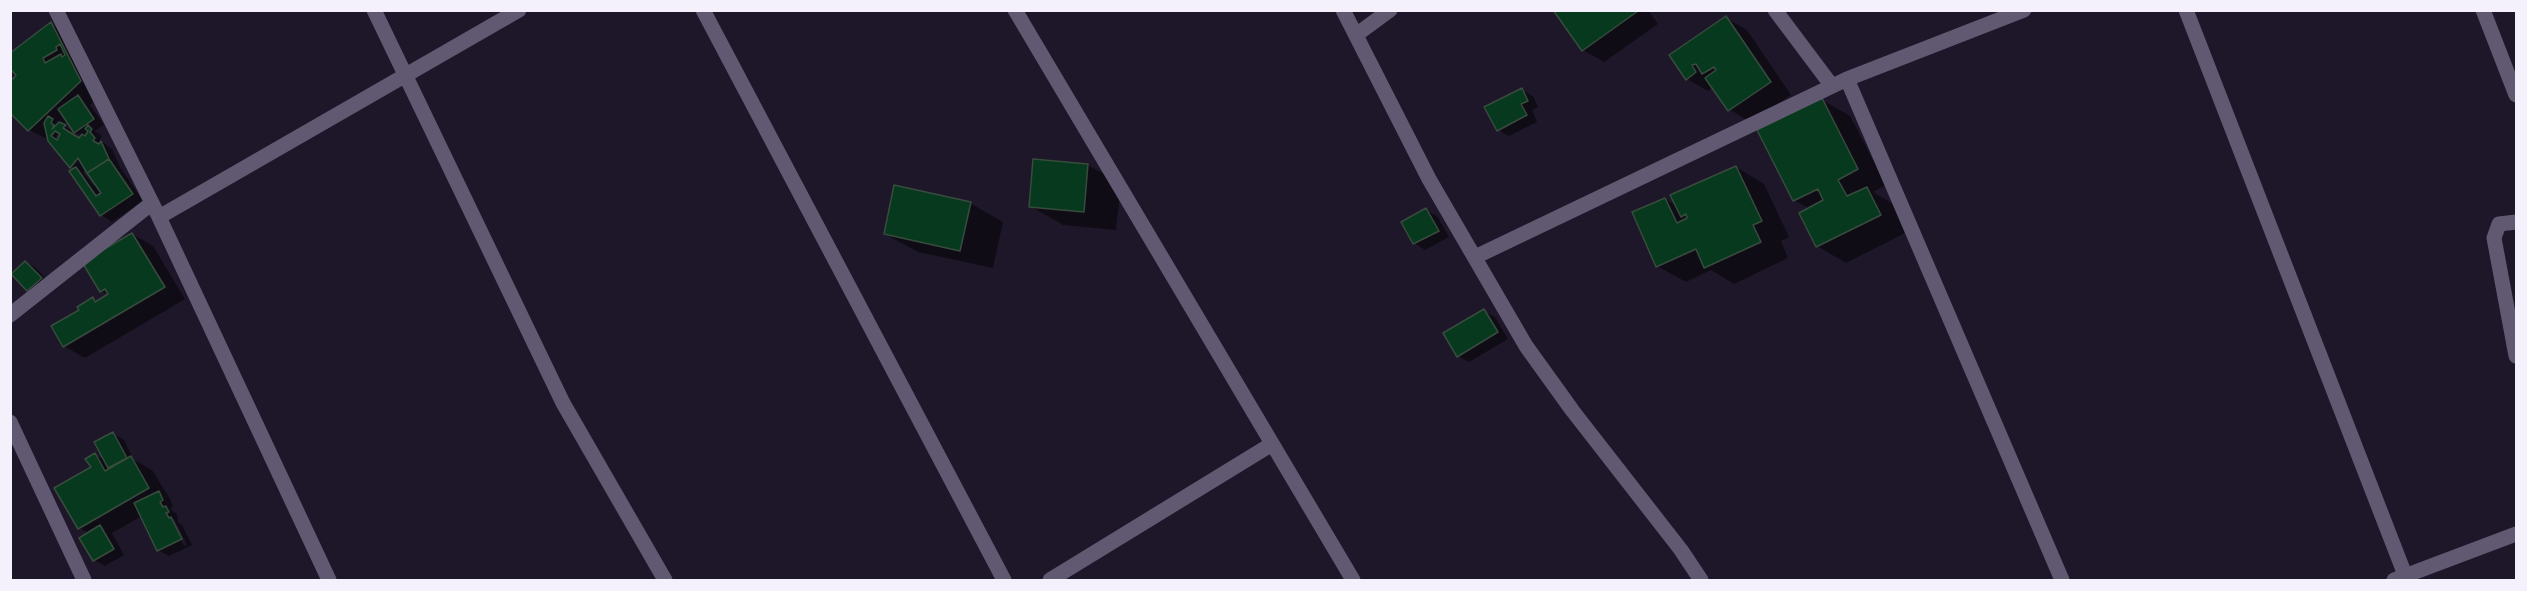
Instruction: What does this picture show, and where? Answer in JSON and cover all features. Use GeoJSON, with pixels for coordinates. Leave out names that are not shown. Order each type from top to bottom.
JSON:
{"type":"FeatureCollection","features":[{"type":"Feature","properties":{"kind":"street"},"geometry":{"type":"LineString","coordinates":[[56,10],[156,210],[329,580]]}},
{"type":"Feature","properties":{"kind":"street"},"geometry":{"type":"LineString","coordinates":[[374,10],[563,403],[664,580]]}},
{"type":"Feature","properties":{"kind":"street"},"geometry":{"type":"LineString","coordinates":[[10,315],[156,210],[405,75],[519,10]]}},
{"type":"Feature","properties":{"kind":"street"},"geometry":{"type":"LineString","coordinates":[[703,10],[1004,580]]}},
{"type":"Feature","properties":{"kind":"street"},"geometry":{"type":"LineString","coordinates":[[1016,10],[1353,580]]}},
{"type":"Feature","properties":{"kind":"street"},"geometry":{"type":"LineString","coordinates":[[1343,10],[1430,180],[1526,346],[1572,410],[1681,550],[1701,580]]}},
{"type":"Feature","properties":{"kind":"street"},"geometry":{"type":"LineString","coordinates":[[1356,35],[1390,10]]}},
{"type":"Feature","properties":{"kind":"street"},"geometry":{"type":"LineString","coordinates":[[1775,10],[1832,86]]}},
{"type":"Feature","properties":{"kind":"street"},"geometry":{"type":"LineString","coordinates":[[1475,257],[1847,79],[2024,10]]}},
{"type":"Feature","properties":{"kind":"street"},"geometry":{"type":"LineString","coordinates":[[2186,10],[2402,579],[2517,534]]}},
{"type":"Feature","properties":{"kind":"street"},"geometry":{"type":"LineString","coordinates":[[2483,10],[2517,95]]}},
{"type":"Feature","properties":{"kind":"street"},"geometry":{"type":"LineString","coordinates":[[1847,79],[2062,580]]}},
{"type":"Feature","properties":{"kind":"street"},"geometry":{"type":"LineString","coordinates":[[2517,222],[2499,224],[2494,238],[2517,356]]}},
{"type":"Feature","properties":{"kind":"street"},"geometry":{"type":"LineString","coordinates":[[10,422],[84,580]]}},
{"type":"Feature","properties":{"kind":"street"},"geometry":{"type":"LineString","coordinates":[[1050,580],[1272,444]]}},
{"type":"Feature","properties":{"kind":"building"},"geometry":{"type":"Polygon","coordinates":[[[1553,10],[1637,10],[1638,11],[1582,51],[1553,10]]]}},
{"type":"Feature","properties":{"kind":"building"},"geometry":{"type":"Polygon","coordinates":[[[1726,16],[1771,82],[1728,111],[1705,78],[1716,70],[1714,67],[1702,74],[1696,64],[1692,65],[1696,72],[1686,80],[1669,55],[1726,16]]]}},
{"type":"Feature","properties":{"kind":"building"},"geometry":{"type":"Polygon","coordinates":[[[51,22],[81,81],[28,131],[10,113],[10,77],[13,79],[16,75],[10,69],[10,53],[51,22]],[[60,44],[56,47],[57,50],[43,58],[45,63],[61,54],[62,57],[65,55],[60,44]]]}},
{"type":"Feature","properties":{"kind":"building"},"geometry":{"type":"Polygon","coordinates":[[[1522,88],[1528,101],[1521,104],[1527,115],[1497,131],[1484,107],[1522,88]]]}},
{"type":"Feature","properties":{"kind":"building"},"geometry":{"type":"Polygon","coordinates":[[[78,95],[94,119],[74,133],[58,109],[78,95]]]}},
{"type":"Feature","properties":{"kind":"building"},"geometry":{"type":"Polygon","coordinates":[[[1822,98],[1858,169],[1838,180],[1847,196],[1867,187],[1881,215],[1816,247],[1799,213],[1823,200],[1818,189],[1793,201],[1757,130],[1822,98]]]}},
{"type":"Feature","properties":{"kind":"building"},"geometry":{"type":"Polygon","coordinates":[[[48,116],[53,119],[52,129],[59,122],[66,125],[63,128],[79,138],[82,134],[85,136],[88,131],[85,129],[88,125],[95,138],[93,141],[99,144],[101,141],[109,159],[87,173],[78,158],[70,168],[48,141],[44,123],[48,116]],[[55,131],[51,136],[57,140],[60,134],[55,131]]]}},
{"type":"Feature","properties":{"kind":"building"},"geometry":{"type":"Polygon","coordinates":[[[109,159],[133,194],[100,216],[69,171],[76,167],[96,196],[101,193],[87,173],[109,159]]]}},
{"type":"Feature","properties":{"kind":"building"},"geometry":{"type":"Polygon","coordinates":[[[1033,159],[1088,164],[1084,212],[1029,207],[1033,159]]]}},
{"type":"Feature","properties":{"kind":"building"},"geometry":{"type":"Polygon","coordinates":[[[1736,166],[1762,221],[1753,225],[1761,242],[1704,268],[1696,249],[1656,267],[1632,212],[1665,198],[1677,223],[1687,218],[1686,214],[1681,217],[1670,195],[1736,166]]]}},
{"type":"Feature","properties":{"kind":"building"},"geometry":{"type":"Polygon","coordinates":[[[894,185],[971,202],[960,251],[884,234],[894,185]]]}},
{"type":"Feature","properties":{"kind":"building"},"geometry":{"type":"Polygon","coordinates":[[[1426,208],[1439,231],[1413,244],[1401,222],[1426,208]]]}},
{"type":"Feature","properties":{"kind":"building"},"geometry":{"type":"Polygon","coordinates":[[[132,233],[165,287],[63,347],[51,326],[79,310],[77,307],[93,297],[95,302],[108,294],[105,289],[100,292],[82,262],[132,233]]]}},
{"type":"Feature","properties":{"kind":"building"},"geometry":{"type":"Polygon","coordinates":[[[25,261],[42,278],[27,291],[11,274],[25,261]]]}},
{"type":"Feature","properties":{"kind":"building"},"geometry":{"type":"Polygon","coordinates":[[[1484,309],[1498,332],[1457,357],[1443,333],[1484,309]]]}},
{"type":"Feature","properties":{"kind":"building"},"geometry":{"type":"Polygon","coordinates":[[[113,432],[127,458],[108,468],[94,442],[113,432]]]}},
{"type":"Feature","properties":{"kind":"building"},"geometry":{"type":"Polygon","coordinates":[[[95,453],[105,471],[131,456],[149,488],[78,529],[54,488],[91,467],[85,459],[95,453]]]}},
{"type":"Feature","properties":{"kind":"building"},"geometry":{"type":"Polygon","coordinates":[[[159,491],[163,500],[160,502],[163,507],[166,506],[169,512],[166,513],[169,518],[171,517],[182,539],[157,551],[134,503],[159,491]]]}},
{"type":"Feature","properties":{"kind":"building"},"geometry":{"type":"Polygon","coordinates":[[[100,525],[114,549],[93,561],[79,538],[100,525]]]}}]}
